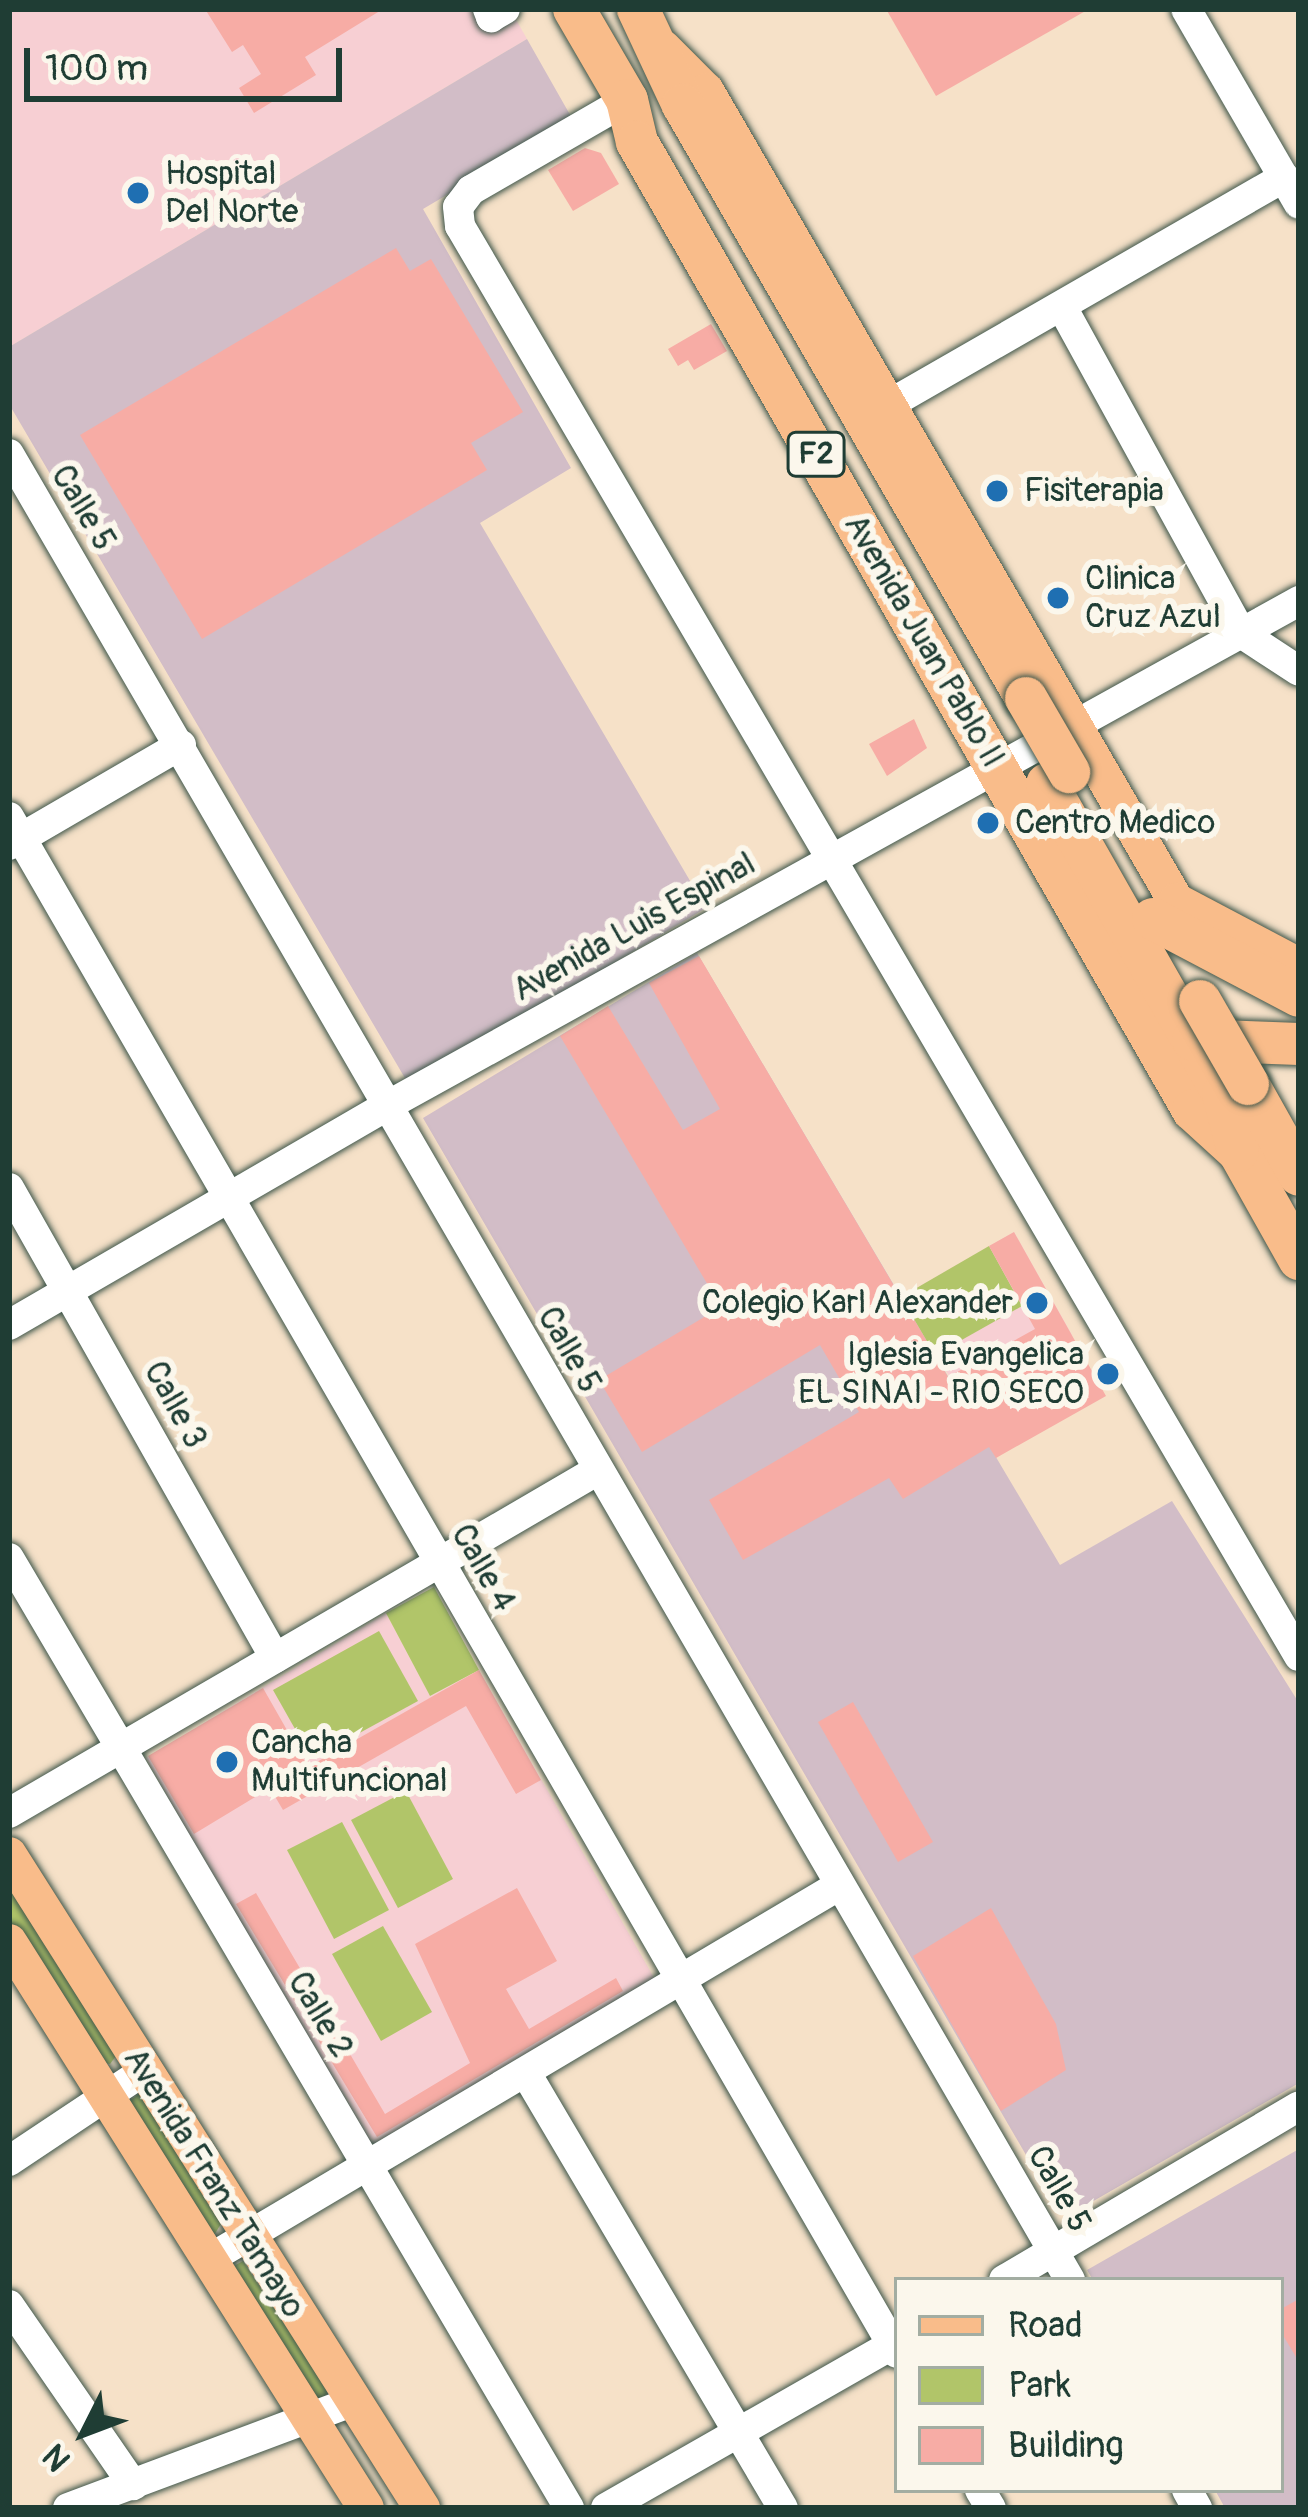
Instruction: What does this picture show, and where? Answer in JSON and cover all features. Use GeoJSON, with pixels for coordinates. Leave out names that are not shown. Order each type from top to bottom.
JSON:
{"type":"FeatureCollection","features":[{"type":"Feature","properties":{"kind":"highway","name":"Avenida Juan Pablo II"},"geometry":{"type":"LineString","coordinates":[[574,9],[627,100],[638,142],[1193,1110],[1239,1153],[1299,1258]]}},
{"type":"Feature","properties":{"kind":"highway","name":"Avenida Juan Pablo II"},"geometry":{"type":"LineString","coordinates":[[638,9],[660,46],[683,105],[1016,705],[1058,778],[1164,910],[1196,1020],[1248,1084],[1299,1175]]}},
{"type":"Feature","properties":{"kind":"highway","name":"F2"},"geometry":{"type":"LineString","coordinates":[[627,100],[664,120],[1016,705]]}},
{"type":"Feature","properties":{"kind":"highway","name":"F2"},"geometry":{"type":"LineString","coordinates":[[1058,778],[1196,1020],[1239,1153]]}},
{"type":"Feature","properties":{"kind":"highway"},"geometry":{"type":"LineString","coordinates":[[1164,910],[1299,996]]}},
{"type":"Feature","properties":{"kind":"highway"},"geometry":{"type":"LineString","coordinates":[[1196,1020],[1247,1039],[1299,1044]]}},
{"type":"Feature","properties":{"kind":"main road","name":"Avenida Juan Pablo II"},"geometry":{"type":"LineString","coordinates":[[660,46],[706,91],[1073,723],[1164,910]]}},
{"type":"Feature","properties":{"kind":"main road"},"geometry":{"type":"LineString","coordinates":[[1164,910],[1299,966]]}},
{"type":"Feature","properties":{"kind":"main road"},"geometry":{"type":"LineString","coordinates":[[1247,1039],[1299,1068]]}},
{"type":"Feature","properties":{"kind":"main road","name":"Avenida Franz Tamayo"},"geometry":{"type":"LineString","coordinates":[[9,1855],[422,2508]]}},
{"type":"Feature","properties":{"kind":"main road","name":"Avenida Franz Tamayo"},"geometry":{"type":"LineString","coordinates":[[9,1942],[366,2508]]}},
{"type":"Feature","properties":{"kind":"street"},"geometry":{"type":"LineString","coordinates":[[488,9],[491,17],[505,9]]}},
{"type":"Feature","properties":{"kind":"street"},"geometry":{"type":"LineString","coordinates":[[888,405],[1062,307],[1292,190],[1186,9]]}},
{"type":"Feature","properties":{"kind":"street"},"geometry":{"type":"LineString","coordinates":[[627,100],[471,190],[458,206],[460,226],[1299,1656]]}},
{"type":"Feature","properties":{"kind":"street"},"geometry":{"type":"LineString","coordinates":[[1062,307],[1240,633],[1299,670]]}},
{"type":"Feature","properties":{"kind":"street","name":"Calle 5"},"geometry":{"type":"LineString","coordinates":[[9,454],[1068,2277]]}},
{"type":"Feature","properties":{"kind":"street","name":"Avenida Luis Espinal"},"geometry":{"type":"LineString","coordinates":[[9,1325],[385,1107],[995,765],[1299,601]]}},
{"type":"Feature","properties":{"kind":"street"},"geometry":{"type":"LineString","coordinates":[[13,833],[181,745]]}},
{"type":"Feature","properties":{"kind":"street","name":"Calle 4"},"geometry":{"type":"LineString","coordinates":[[13,833],[894,2344]]}},
{"type":"Feature","properties":{"kind":"street","name":"Calle 3"},"geometry":{"type":"LineString","coordinates":[[9,1188],[275,1658]]}},
{"type":"Feature","properties":{"kind":"street"},"geometry":{"type":"LineString","coordinates":[[9,1813],[598,1470]]}},
{"type":"Feature","properties":{"kind":"street","name":"Calle 2"},"geometry":{"type":"LineString","coordinates":[[9,1558],[569,2508]]}},
{"type":"Feature","properties":{"kind":"street"},"geometry":{"type":"LineString","coordinates":[[211,2258],[838,1886]]}},
{"type":"Feature","properties":{"kind":"street"},"geometry":{"type":"LineString","coordinates":[[9,2161],[106,2092],[144,2071]]}},
{"type":"Feature","properties":{"kind":"street"},"geometry":{"type":"LineString","coordinates":[[526,2073],[783,2508]]}},
{"type":"Feature","properties":{"kind":"street"},"geometry":{"type":"LineString","coordinates":[[1009,2277],[1299,2106]]}},
{"type":"Feature","properties":{"kind":"street"},"geometry":{"type":"LineString","coordinates":[[9,2306],[134,2485]]}},
{"type":"Feature","properties":{"kind":"street"},"geometry":{"type":"LineString","coordinates":[[606,2508],[894,2347]]}},
{"type":"Feature","properties":{"kind":"street"},"geometry":{"type":"LineString","coordinates":[[68,2508],[313,2421],[352,2402]]}},
{"type":"Feature","properties":{"kind":"shaded area","name":"Hospital Del Norte"},"geometry":{"type":"Polygon","coordinates":[[[9,9],[510,9],[527,39],[9,347],[9,9]]]}},
{"type":"Feature","properties":{"kind":"shaded area"},"geometry":{"type":"Polygon","coordinates":[[[527,39],[573,120],[423,209],[571,468],[480,523],[706,908],[409,1085],[9,404],[9,347],[527,39]]]}},
{"type":"Feature","properties":{"kind":"shaded area"},"geometry":{"type":"Polygon","coordinates":[[[697,953],[1060,1565],[1172,1501],[1299,1703],[1299,2083],[1083,2207],[1058,2210],[423,1118],[697,953]]]}},
{"type":"Feature","properties":{"kind":"shaded area"},"geometry":{"type":"Polygon","coordinates":[[[1014,1232],[1072,1335],[962,1397],[901,1297],[1014,1232]]]}},
{"type":"Feature","properties":{"kind":"shaded area"},"geometry":{"type":"Polygon","coordinates":[[[386,1613],[430,1696],[479,1670],[657,1983],[368,2150],[146,1758],[386,1613]]]}},
{"type":"Feature","properties":{"kind":"shaded area"},"geometry":{"type":"Polygon","coordinates":[[[1299,2149],[1299,2508],[1225,2508],[1217,2493],[1284,2493],[1284,2277],[1091,2277],[1087,2270],[1299,2149]]]}},
{"type":"Feature","properties":{"kind":"green space"},"geometry":{"type":"Polygon","coordinates":[[[989,1246],[1022,1306],[935,1355],[901,1297],[989,1246]]]}},
{"type":"Feature","properties":{"kind":"green space"},"geometry":{"type":"Polygon","coordinates":[[[434,1587],[479,1670],[430,1696],[386,1613],[434,1587]]]}},
{"type":"Feature","properties":{"kind":"green space"},"geometry":{"type":"Polygon","coordinates":[[[379,1631],[418,1701],[312,1759],[273,1690],[379,1631]]]}},
{"type":"Feature","properties":{"kind":"green space"},"geometry":{"type":"Polygon","coordinates":[[[406,1791],[453,1879],[398,1908],[351,1820],[406,1791]]]}},
{"type":"Feature","properties":{"kind":"green space"},"geometry":{"type":"Polygon","coordinates":[[[342,1822],[389,1910],[334,1939],[287,1850],[342,1822]]]}},
{"type":"Feature","properties":{"kind":"green space"},"geometry":{"type":"Polygon","coordinates":[[[9,1882],[116,2056],[110,2064],[99,2062],[9,1920],[9,1882]]]}},
{"type":"Feature","properties":{"kind":"green space"},"geometry":{"type":"Polygon","coordinates":[[[383,1926],[432,2012],[381,2041],[332,1954],[383,1926]]]}},
{"type":"Feature","properties":{"kind":"green space"},"geometry":{"type":"Polygon","coordinates":[[[139,2094],[222,2222],[213,2237],[129,2101],[139,2094]]]}},
{"type":"Feature","properties":{"kind":"green space"},"geometry":{"type":"Polygon","coordinates":[[[243,2261],[328,2391],[321,2404],[232,2267],[243,2261]]]}},
{"type":"Feature","properties":{"kind":"building"},"geometry":{"type":"Polygon","coordinates":[[[205,9],[383,9],[305,57],[316,75],[254,113],[239,88],[261,74],[243,45],[232,52],[205,9]]]}},
{"type":"Feature","properties":{"kind":"building"},"geometry":{"type":"Polygon","coordinates":[[[886,9],[1089,9],[936,96],[886,9]]]}},
{"type":"Feature","properties":{"kind":"building"},"geometry":{"type":"Polygon","coordinates":[[[585,148],[601,153],[619,184],[573,211],[548,170],[585,148]]]}},
{"type":"Feature","properties":{"kind":"building"},"geometry":{"type":"Polygon","coordinates":[[[396,248],[410,271],[431,259],[523,412],[471,443],[487,470],[202,639],[80,435],[396,248]]]}},
{"type":"Feature","properties":{"kind":"building"},"geometry":{"type":"Polygon","coordinates":[[[711,324],[727,351],[694,370],[688,360],[678,366],[668,349],[711,324]]]}},
{"type":"Feature","properties":{"kind":"building"},"geometry":{"type":"Polygon","coordinates":[[[914,719],[927,748],[887,776],[869,744],[914,719]]]}},
{"type":"Feature","properties":{"kind":"building"},"geometry":{"type":"Polygon","coordinates":[[[699,956],[948,1377],[1035,1329],[989,1246],[1014,1232],[1106,1396],[996,1458],[989,1447],[903,1499],[889,1478],[743,1560],[709,1500],[859,1412],[820,1345],[642,1452],[599,1380],[721,1307],[560,1036],[608,1006],[683,1130],[720,1109],[649,983],[699,956]]]}},
{"type":"Feature","properties":{"kind":"building"},"geometry":{"type":"Polygon","coordinates":[[[479,1670],[541,1780],[516,1794],[466,1706],[283,1810],[270,1788],[194,1834],[148,1756],[263,1688],[308,1767],[479,1670]]]}},
{"type":"Feature","properties":{"kind":"building"},"geometry":{"type":"Polygon","coordinates":[[[853,1702],[933,1842],[898,1862],[818,1722],[853,1702]]]}},
{"type":"Feature","properties":{"kind":"building"},"geometry":{"type":"Polygon","coordinates":[[[517,1888],[557,1961],[506,1989],[529,2029],[616,1978],[623,1991],[377,2137],[236,1904],[256,1893],[385,2114],[470,2063],[415,1944],[517,1888]]]}},
{"type":"Feature","properties":{"kind":"building"},"geometry":{"type":"Polygon","coordinates":[[[991,1908],[1056,2024],[1066,2070],[1001,2111],[913,1956],[991,1908]]]}},
{"type":"Feature","properties":{"kind":"building"},"geometry":{"type":"Polygon","coordinates":[[[1299,2299],[1299,2362],[1284,2337],[1284,2307],[1299,2299]]]}},
{"type":"Feature","properties":{"kind":"place","name":"Hospital Del Norte"},"geometry":{"type":"Point","coordinates":[138,193]}},
{"type":"Feature","properties":{"kind":"place","name":"Fisiterapia"},"geometry":{"type":"Point","coordinates":[997,491]}},
{"type":"Feature","properties":{"kind":"place","name":"Clinica Cruz Azul"},"geometry":{"type":"Point","coordinates":[1058,598]}},
{"type":"Feature","properties":{"kind":"place","name":"Centro Medico"},"geometry":{"type":"Point","coordinates":[988,823]}},
{"type":"Feature","properties":{"kind":"place","name":"Colegio Karl Alexander"},"geometry":{"type":"Point","coordinates":[1037,1303]}},
{"type":"Feature","properties":{"kind":"place","name":"Iglesia Evangelica EL SINAI - RIO SECO"},"geometry":{"type":"Point","coordinates":[1108,1374]}},
{"type":"Feature","properties":{"kind":"place","name":"Cancha Multifuncional"},"geometry":{"type":"Point","coordinates":[227,1762]}}]}
